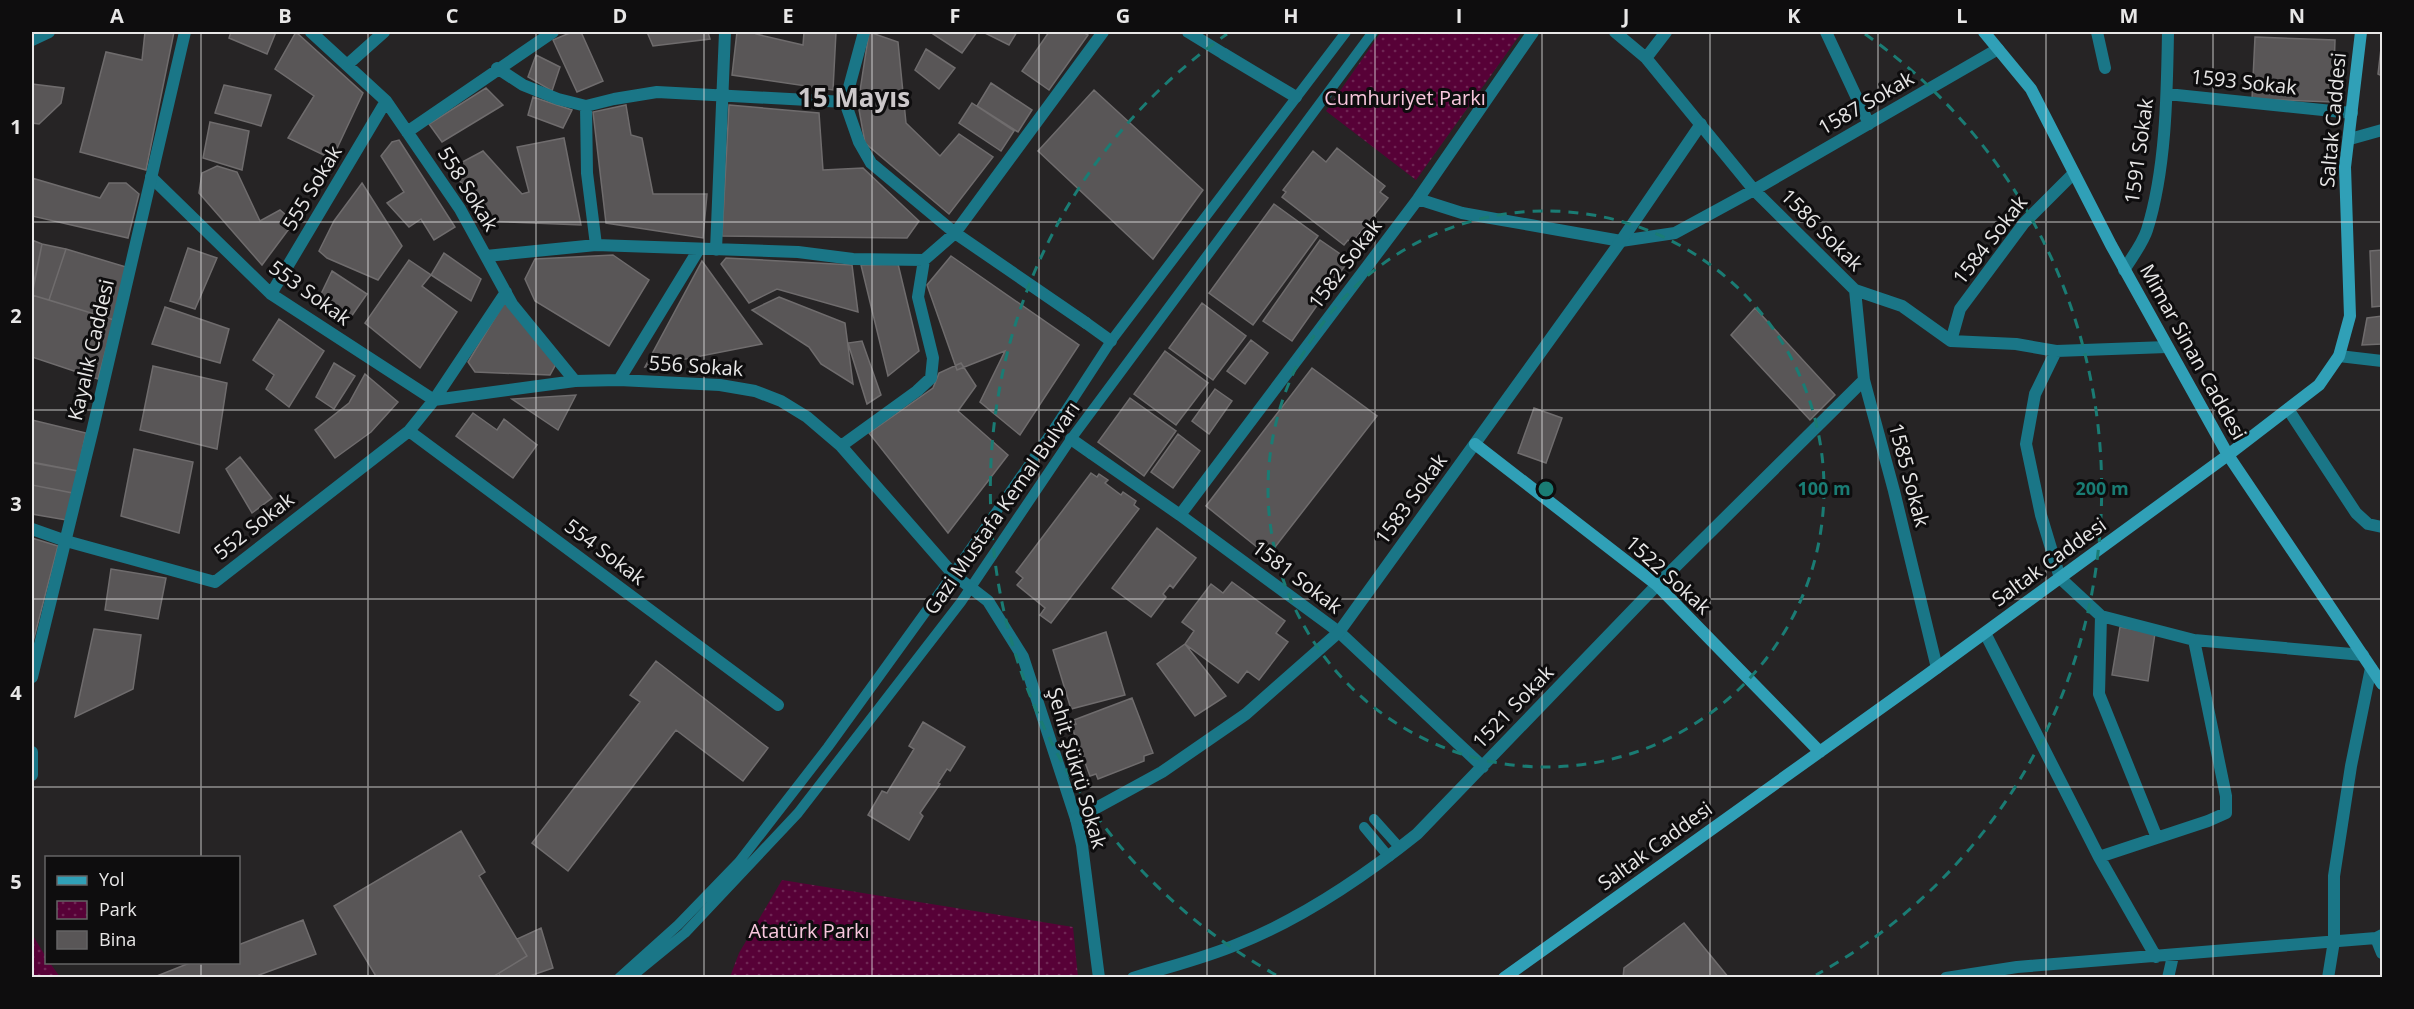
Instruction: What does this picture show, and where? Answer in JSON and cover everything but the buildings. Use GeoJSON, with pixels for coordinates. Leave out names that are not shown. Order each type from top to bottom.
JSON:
{"type":"FeatureCollection","features":[{"type":"Feature","properties":{"kind":"main road","name":"Mimar Sinan Caddesi"},"geometry":{"type":"LineString","coordinates":[[1984,32],[2031,89],[2124,270],[2228,455],[2381,680]]}},
{"type":"Feature","properties":{"kind":"main road","name":"Saltak Caddesi"},"geometry":{"type":"LineString","coordinates":[[1506,977],[1937,668],[2228,455],[2319,385],[2339,356],[2350,316],[2345,167],[2361,32]]}},
{"type":"Feature","properties":{"kind":"main road","name":"1522 Sokak"},"geometry":{"type":"LineString","coordinates":[[1475,444],[1657,585],[1820,752]]}},
{"type":"Feature","properties":{"kind":"street"},"geometry":{"type":"LineString","coordinates":[[32,40],[49,32]]}},
{"type":"Feature","properties":{"kind":"street","name":"Kayalık Caddesi"},"geometry":{"type":"LineString","coordinates":[[32,677],[185,32]]}},
{"type":"Feature","properties":{"kind":"street","name":"558 Sokak"},"geometry":{"type":"LineString","coordinates":[[311,32],[386,101],[460,208],[512,304],[575,381]]}},
{"type":"Feature","properties":{"kind":"street"},"geometry":{"type":"LineString","coordinates":[[347,65],[384,32]]}},
{"type":"Feature","properties":{"kind":"street"},"geometry":{"type":"LineString","coordinates":[[407,132],[552,32]]}},
{"type":"Feature","properties":{"kind":"street"},"geometry":{"type":"LineString","coordinates":[[716,250],[725,32]]}},
{"type":"Feature","properties":{"kind":"street"},"geometry":{"type":"LineString","coordinates":[[864,32],[845,102],[859,142],[871,163],[955,233],[1111,341]]}},
{"type":"Feature","properties":{"kind":"street"},"geometry":{"type":"LineString","coordinates":[[841,446],[917,392],[931,378],[933,358],[918,297],[924,260],[955,233],[1103,32]]}},
{"type":"Feature","properties":{"kind":"street"},"geometry":{"type":"LineString","coordinates":[[1188,32],[1296,97]]}},
{"type":"Feature","properties":{"kind":"street","name":"1582 Sokak"},"geometry":{"type":"LineString","coordinates":[[1180,515],[1418,199],[1533,32]]}},
{"type":"Feature","properties":{"kind":"street"},"geometry":{"type":"LineString","coordinates":[[1615,32],[1646,58],[1754,190]]}},
{"type":"Feature","properties":{"kind":"street"},"geometry":{"type":"LineString","coordinates":[[1646,58],[1666,32]]}},
{"type":"Feature","properties":{"kind":"street"},"geometry":{"type":"LineString","coordinates":[[1827,32],[1869,124]]}},
{"type":"Feature","properties":{"kind":"street"},"geometry":{"type":"LineString","coordinates":[[2097,32],[2105,68]]}},
{"type":"Feature","properties":{"kind":"street","name":"1591 Sokak"},"geometry":{"type":"LineString","coordinates":[[2124,270],[2147,231],[2158,178],[2167,94],[2168,32]]}},
{"type":"Feature","properties":{"kind":"street","name":"1587 Sokak"},"geometry":{"type":"LineString","coordinates":[[1754,190],[1998,49]]}},
{"type":"Feature","properties":{"kind":"street"},"geometry":{"type":"LineString","coordinates":[[497,68],[523,85],[558,99],[586,106],[614,99],[657,93],[845,102]]}},
{"type":"Feature","properties":{"kind":"street","name":"1593 Sokak"},"geometry":{"type":"LineString","coordinates":[[2167,94],[2352,113]]}},
{"type":"Feature","properties":{"kind":"street","name":"555 Sokak"},"geometry":{"type":"LineString","coordinates":[[271,294],[386,101]]}},
{"type":"Feature","properties":{"kind":"street"},"geometry":{"type":"LineString","coordinates":[[586,106],[587,173],[596,245]]}},
{"type":"Feature","properties":{"kind":"street","name":"1583 Sokak"},"geometry":{"type":"LineString","coordinates":[[1076,819],[1162,772],[1246,714],[1339,632],[1621,241],[1701,124]]}},
{"type":"Feature","properties":{"kind":"street"},"geometry":{"type":"LineString","coordinates":[[2350,139],[2382,130]]}},
{"type":"Feature","properties":{"kind":"street","name":"1584 Sokak"},"geometry":{"type":"LineString","coordinates":[[1951,340],[1960,309],[2024,223],[2074,173]]}},
{"type":"Feature","properties":{"kind":"street","name":"553 Sokak"},"geometry":{"type":"LineString","coordinates":[[151,177],[271,294],[434,400]]}},
{"type":"Feature","properties":{"kind":"street","name":"1586 Sokak"},"geometry":{"type":"LineString","coordinates":[[1418,199],[1462,213],[1621,241],[1675,233],[1754,190],[1855,290],[1902,306],[1951,340]]}},
{"type":"Feature","properties":{"kind":"street"},"geometry":{"type":"LineString","coordinates":[[486,256],[596,245],[798,252],[853,259],[924,260]]}},
{"type":"Feature","properties":{"kind":"street"},"geometry":{"type":"LineString","coordinates":[[619,380],[699,249]]}},
{"type":"Feature","properties":{"kind":"street","name":"1585 Sokak"},"geometry":{"type":"LineString","coordinates":[[1855,290],[1864,380],[1937,668]]}},
{"type":"Feature","properties":{"kind":"street","name":"552 Sokak"},"geometry":{"type":"LineString","coordinates":[[66,541],[215,582],[409,431],[434,400],[506,292]]}},
{"type":"Feature","properties":{"kind":"street"},"geometry":{"type":"LineString","coordinates":[[1951,340],[2016,344],[2056,351],[2167,347]]}},
{"type":"Feature","properties":{"kind":"street"},"geometry":{"type":"LineString","coordinates":[[2056,351],[2035,394],[2026,444],[2041,515],[2060,578],[2101,616],[2194,640],[2363,655]]}},
{"type":"Feature","properties":{"kind":"street"},"geometry":{"type":"LineString","coordinates":[[2339,356],[2382,361]]}},
{"type":"Feature","properties":{"kind":"street","name":"556 Sokak"},"geometry":{"type":"LineString","coordinates":[[434,400],[575,381],[619,380],[720,385],[755,391],[780,401],[807,417],[841,446],[953,574]]}},
{"type":"Feature","properties":{"kind":"street","name":"1521 Sokak"},"geometry":{"type":"LineString","coordinates":[[1133,978],[1238,945],[1329,898],[1389,857],[1417,834],[1657,585],[1864,380]]}},
{"type":"Feature","properties":{"kind":"street"},"geometry":{"type":"LineString","coordinates":[[2288,409],[2355,513],[2368,524],[2382,527]]}},
{"type":"Feature","properties":{"kind":"street","name":"554 Sokak"},"geometry":{"type":"LineString","coordinates":[[409,431],[778,705]]}},
{"type":"Feature","properties":{"kind":"street","name":"1581 Sokak"},"geometry":{"type":"LineString","coordinates":[[1071,438],[1339,632],[1483,767]]}},
{"type":"Feature","properties":{"kind":"street"},"geometry":{"type":"LineString","coordinates":[[32,529],[66,541]]}},
{"type":"Feature","properties":{"kind":"street","name":"Şehit Şükrü Sokak"},"geometry":{"type":"LineString","coordinates":[[953,574],[988,601],[1023,657],[1076,819],[1082,845],[1099,978]]}},
{"type":"Feature","properties":{"kind":"street"},"geometry":{"type":"LineString","coordinates":[[2101,616],[2099,694],[2157,838]]}},
{"type":"Feature","properties":{"kind":"street"},"geometry":{"type":"LineString","coordinates":[[1985,633],[2098,857],[2156,957]]}},
{"type":"Feature","properties":{"kind":"street"},"geometry":{"type":"LineString","coordinates":[[2098,857],[2226,813],[2226,796],[2194,640]]}},
{"type":"Feature","properties":{"kind":"street"},"geometry":{"type":"LineString","coordinates":[[2328,978],[2334,941],[2334,876],[2351,766],[2372,668]]}},
{"type":"Feature","properties":{"kind":"street"},"geometry":{"type":"LineString","coordinates":[[32,752],[32,773]]}},
{"type":"Feature","properties":{"kind":"street"},"geometry":{"type":"LineString","coordinates":[[1946,978],[2017,967],[2173,956],[2379,937],[2382,953]]}},
{"type":"Feature","properties":{"kind":"street"},"geometry":{"type":"LineString","coordinates":[[2169,978],[2173,956]]}},
{"type":"Feature","properties":{"kind":"lane","name":"Gazi Mustafa Kemal Bulvarı"},"geometry":{"type":"LineString","coordinates":[[619,978],[678,925],[739,862],[828,747],[953,574],[1055,427],[1111,341],[1346,32]]}},
{"type":"Feature","properties":{"kind":"lane","name":"Gazi Mustafa Kemal Bulvarı"},"geometry":{"type":"LineString","coordinates":[[630,978],[685,933],[798,813],[971,587],[1071,438],[1373,32]]}},
{"type":"Feature","properties":{"kind":"lane"},"geometry":{"type":"LineString","coordinates":[[1374,819],[1400,848]]}},
{"type":"Feature","properties":{"kind":"lane"},"geometry":{"type":"LineString","coordinates":[[1364,827],[1389,857]]}},
{"type":"Feature","properties":{"kind":"green space","name":"Cumhuriyet Parkı"},"geometry":{"type":"Polygon","coordinates":[[[1381,32],[1522,32],[1416,180],[1326,111],[1381,32]]]}},
{"type":"Feature","properties":{"kind":"green space","name":"Atatürk Parkı"},"geometry":{"type":"Polygon","coordinates":[[[782,880],[1073,927],[1078,977],[730,977],[739,953],[782,880]]]}},
{"type":"Feature","properties":{"kind":"green space"},"geometry":{"type":"Polygon","coordinates":[[[32,934],[45,955],[45,964],[51,964],[60,977],[32,977],[32,934]]]}},
{"type":"Feature","properties":{"kind":"district","name":"15 Mayıs"},"geometry":{"type":"Point","coordinates":[854,98]}}]}
